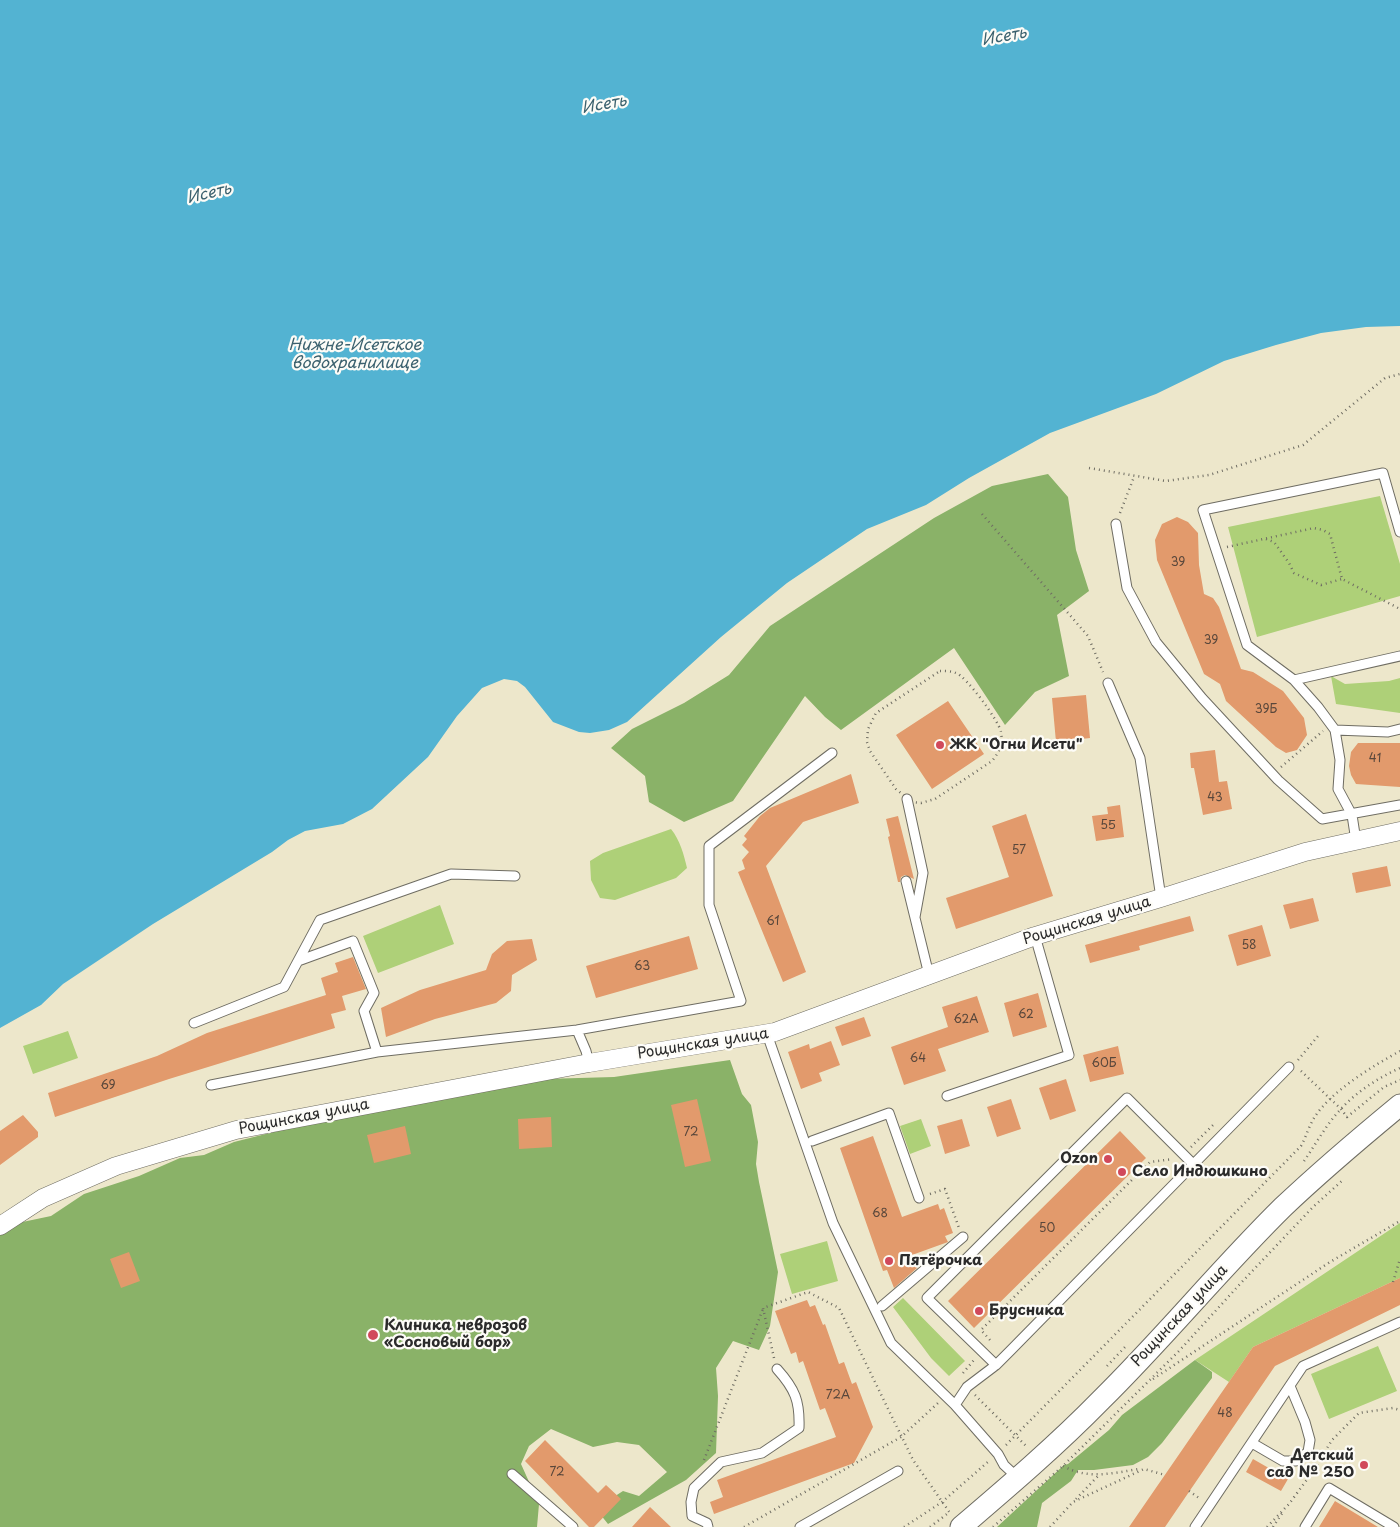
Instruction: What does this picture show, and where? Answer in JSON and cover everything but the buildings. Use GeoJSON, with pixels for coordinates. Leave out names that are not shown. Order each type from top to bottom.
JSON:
{"type":"FeatureCollection","features":[{"type":"Feature","properties":{"kind":"street","name":"Рощинская улица"},"geometry":{"type":"LineString","coordinates":[[0,1226],[43,1198],[116,1166],[236,1130],[588,1063],[767,1034],[1035,936],[1305,852],[1400,831]]}},
{"type":"Feature","properties":{"kind":"street","name":"Рощинская улица"},"geometry":{"type":"LineString","coordinates":[[955,1520],[1019,1478],[1101,1400],[1283,1208],[1343,1152],[1400,1105]]}},
{"type":"Feature","properties":{"kind":"lane"},"geometry":{"type":"LineString","coordinates":[[1356,841],[1352,815],[1338,789],[1340,760],[1333,727],[1294,680],[1247,645],[1203,510],[1383,473],[1400,532]]}},
{"type":"Feature","properties":{"kind":"lane"},"geometry":{"type":"LineString","coordinates":[[1116,524],[1127,588],[1156,642],[1202,698],[1272,774],[1322,819],[1400,805]]}},
{"type":"Feature","properties":{"kind":"lane"},"geometry":{"type":"LineString","coordinates":[[1294,680],[1400,656]]}},
{"type":"Feature","properties":{"kind":"lane"},"geometry":{"type":"LineString","coordinates":[[1108,683],[1140,758],[1161,898]]}},
{"type":"Feature","properties":{"kind":"lane"},"geometry":{"type":"LineString","coordinates":[[1333,727],[1388,732],[1400,729]]}},
{"type":"Feature","properties":{"kind":"lane"},"geometry":{"type":"LineString","coordinates":[[211,1085],[377,1052],[577,1030],[741,1001],[709,905],[709,846],[832,753]]}},
{"type":"Feature","properties":{"kind":"lane"},"geometry":{"type":"LineString","coordinates":[[906,799],[923,872],[915,917]]}},
{"type":"Feature","properties":{"kind":"lane"},"geometry":{"type":"LineString","coordinates":[[194,1023],[284,987],[320,920],[451,874],[515,876]]}},
{"type":"Feature","properties":{"kind":"lane"},"geometry":{"type":"LineString","coordinates":[[906,881],[929,974]]}},
{"type":"Feature","properties":{"kind":"lane"},"geometry":{"type":"LineString","coordinates":[[947,1096],[1069,1056],[1035,936]]}},
{"type":"Feature","properties":{"kind":"lane"},"geometry":{"type":"LineString","coordinates":[[298,961],[353,941],[374,994],[364,1011],[377,1052]]}},
{"type":"Feature","properties":{"kind":"lane"},"geometry":{"type":"LineString","coordinates":[[577,1030],[586,1050],[588,1063]]}},
{"type":"Feature","properties":{"kind":"lane"},"geometry":{"type":"LineString","coordinates":[[767,1034],[833,1223],[891,1343],[955,1405],[998,1454],[1004,1465],[1019,1478]]}},
{"type":"Feature","properties":{"kind":"lane"},"geometry":{"type":"LineString","coordinates":[[955,1405],[967,1387],[996,1365],[1292,1066]]}},
{"type":"Feature","properties":{"kind":"lane"},"geometry":{"type":"LineString","coordinates":[[996,1365],[927,1298],[1127,1098],[1193,1164]]}},
{"type":"Feature","properties":{"kind":"lane"},"geometry":{"type":"LineString","coordinates":[[812,1141],[889,1113],[919,1198]]}},
{"type":"Feature","properties":{"kind":"lane"},"geometry":{"type":"LineString","coordinates":[[882,1306],[962,1237]]}},
{"type":"Feature","properties":{"kind":"lane"},"geometry":{"type":"LineString","coordinates":[[1195,1527],[1303,1366],[1400,1322]]}},
{"type":"Feature","properties":{"kind":"lane"},"geometry":{"type":"LineString","coordinates":[[708,1525],[692,1516],[691,1502],[694,1488],[721,1462],[762,1453],[800,1428],[800,1410],[791,1383],[777,1369]]}},
{"type":"Feature","properties":{"kind":"lane"},"geometry":{"type":"LineString","coordinates":[[1252,1443],[1283,1461],[1296,1461],[1308,1452],[1310,1440],[1290,1386]]}},
{"type":"Feature","properties":{"kind":"lane"},"geometry":{"type":"LineString","coordinates":[[800,1527],[898,1471]]}},
{"type":"Feature","properties":{"kind":"lane"},"geometry":{"type":"LineString","coordinates":[[512,1474],[573,1527]]}},
{"type":"Feature","properties":{"kind":"lane"},"geometry":{"type":"LineString","coordinates":[[1305,1527],[1329,1488],[1394,1527]]}},
{"type":"Feature","properties":{"kind":"lane"},"geometry":{"type":"LineString","coordinates":[[697,1527],[708,1525]]}},
{"type":"Feature","properties":{"kind":"path"},"geometry":{"type":"LineString","coordinates":[[1089,468],[1166,481],[1209,474],[1303,445],[1385,378],[1400,374]]}},
{"type":"Feature","properties":{"kind":"path"},"geometry":{"type":"LineString","coordinates":[[1116,524],[1134,476]]}},
{"type":"Feature","properties":{"kind":"path"},"geometry":{"type":"LineString","coordinates":[[982,514],[1088,636],[1108,683]]}},
{"type":"Feature","properties":{"kind":"path"},"geometry":{"type":"LineString","coordinates":[[1233,545],[1314,528],[1323,530],[1330,534],[1342,579]]}},
{"type":"Feature","properties":{"kind":"path"},"geometry":{"type":"LineString","coordinates":[[1264,539],[1274,542],[1289,563],[1294,574],[1321,585],[1342,579],[1400,609]]}},
{"type":"Feature","properties":{"kind":"path"},"geometry":{"type":"LineString","coordinates":[[940,671],[957,673],[970,683],[1000,729],[1001,744],[999,752],[992,761],[935,799],[920,803],[906,799],[896,789],[870,751],[867,742],[868,729],[876,713],[940,671]]}},
{"type":"Feature","properties":{"kind":"path"},"geometry":{"type":"LineString","coordinates":[[1272,774],[1333,727]]}},
{"type":"Feature","properties":{"kind":"path"},"geometry":{"type":"LineString","coordinates":[[1318,1036],[1292,1066],[1341,1109],[1347,1117],[1384,1087],[1400,1080]]}},
{"type":"Feature","properties":{"kind":"path"},"geometry":{"type":"LineString","coordinates":[[904,1527],[942,1502],[1015,1437],[1301,1146],[1314,1117],[1330,1100],[1366,1070],[1400,1051]]}},
{"type":"Feature","properties":{"kind":"path"},"geometry":{"type":"LineString","coordinates":[[1298,1167],[1341,1109],[1377,1079],[1400,1068]]}},
{"type":"Feature","properties":{"kind":"path"},"geometry":{"type":"LineString","coordinates":[[1026,1446],[958,1379],[992,1342],[981,1330],[1150,1162],[1178,1159],[1218,1120]]}},
{"type":"Feature","properties":{"kind":"path"},"geometry":{"type":"LineString","coordinates":[[993,1527],[1063,1466],[1180,1351],[1313,1207],[1349,1174]]}},
{"type":"Feature","properties":{"kind":"path"},"geometry":{"type":"LineString","coordinates":[[919,1198],[945,1189],[962,1237]]}},
{"type":"Feature","properties":{"kind":"path"},"geometry":{"type":"LineString","coordinates":[[1146,1384],[1330,1262],[1400,1221]]}},
{"type":"Feature","properties":{"kind":"path"},"geometry":{"type":"LineString","coordinates":[[1393,1282],[1400,1259]]}},
{"type":"Feature","properties":{"kind":"path"},"geometry":{"type":"LineString","coordinates":[[704,1461],[763,1308],[808,1292],[839,1308],[913,1460],[955,1520],[930,1527]]}},
{"type":"Feature","properties":{"kind":"path"},"geometry":{"type":"LineString","coordinates":[[763,1308],[777,1369]]}},
{"type":"Feature","properties":{"kind":"path"},"geometry":{"type":"LineString","coordinates":[[1102,1370],[1129,1343]]}},
{"type":"Feature","properties":{"kind":"path"},"geometry":{"type":"LineString","coordinates":[[744,1527],[901,1437],[945,1396]]}},
{"type":"Feature","properties":{"kind":"path"},"geometry":{"type":"LineString","coordinates":[[1273,1527],[1314,1470],[1332,1440],[1358,1413],[1393,1408],[1400,1410]]}},
{"type":"Feature","properties":{"kind":"path"},"geometry":{"type":"LineString","coordinates":[[1063,1466],[1076,1473],[1099,1475],[1144,1468],[1165,1475]]}},
{"type":"Feature","properties":{"kind":"path"},"geometry":{"type":"LineString","coordinates":[[1073,1502],[1144,1468]]}},
{"type":"Feature","properties":{"kind":"path"},"geometry":{"type":"LineString","coordinates":[[1050,1527],[1099,1475]]}},
{"type":"Feature","properties":{"kind":"path"},"geometry":{"type":"LineString","coordinates":[[1190,1491],[1199,1498]]}},
{"type":"Feature","properties":{"kind":"path"},"geometry":{"type":"LineString","coordinates":[[1267,1527],[1289,1504]]}},
{"type":"Feature","properties":{"kind":"green space"},"geometry":{"type":"Polygon","coordinates":[[[1048,474],[1068,497],[1076,550],[1089,591],[1057,615],[1069,676],[1035,692],[1005,725],[954,648],[841,730],[825,717],[805,696],[733,801],[684,822],[649,802],[645,776],[611,748],[632,729],[684,703],[729,675],[770,626],[934,518],[992,486],[1048,474]]]}},
{"type":"Feature","properties":{"kind":"green space"},"geometry":{"type":"Polygon","coordinates":[[[1380,496],[1400,564],[1400,596],[1257,637],[1228,527],[1380,496]]]}},
{"type":"Feature","properties":{"kind":"green space"},"geometry":{"type":"Polygon","coordinates":[[[1331,676],[1345,684],[1389,681],[1400,678],[1400,713],[1336,704],[1331,676]]]}},
{"type":"Feature","properties":{"kind":"green space"},"geometry":{"type":"Polygon","coordinates":[[[671,829],[679,843],[687,868],[676,878],[615,900],[600,898],[591,880],[590,861],[603,853],[671,829]]]}},
{"type":"Feature","properties":{"kind":"green space"},"geometry":{"type":"Polygon","coordinates":[[[440,905],[454,944],[378,973],[363,936],[440,905]]]}},
{"type":"Feature","properties":{"kind":"green space"},"geometry":{"type":"Polygon","coordinates":[[[68,1031],[78,1058],[33,1074],[23,1046],[68,1031]]]}},
{"type":"Feature","properties":{"kind":"green space","name":"Клиника неврозов «Сосновый бор»"},"geometry":{"type":"Polygon","coordinates":[[[730,1060],[742,1094],[751,1105],[758,1142],[756,1164],[778,1272],[770,1326],[759,1350],[733,1341],[716,1368],[718,1396],[716,1453],[686,1480],[608,1524],[600,1514],[609,1500],[623,1491],[639,1496],[667,1472],[639,1445],[617,1442],[593,1447],[551,1429],[529,1446],[521,1464],[539,1504],[537,1527],[0,1527],[0,1234],[13,1224],[51,1216],[84,1194],[139,1176],[180,1158],[204,1155],[234,1142],[357,1111],[508,1080],[614,1077],[730,1060]]]}},
{"type":"Feature","properties":{"kind":"green space"},"geometry":{"type":"Polygon","coordinates":[[[921,1119],[931,1146],[910,1154],[900,1126],[921,1119]]]}},
{"type":"Feature","properties":{"kind":"green space"},"geometry":{"type":"Polygon","coordinates":[[[1400,1223],[1400,1278],[1253,1347],[1229,1382],[1195,1360],[1400,1223]]]}},
{"type":"Feature","properties":{"kind":"green space"},"geometry":{"type":"Polygon","coordinates":[[[827,1241],[838,1281],[792,1294],[780,1254],[827,1241]]]}},
{"type":"Feature","properties":{"kind":"green space"},"geometry":{"type":"Polygon","coordinates":[[[903,1298],[965,1361],[949,1376],[931,1358],[893,1307],[903,1298]]]}},
{"type":"Feature","properties":{"kind":"green space"},"geometry":{"type":"Polygon","coordinates":[[[1378,1346],[1397,1391],[1329,1419],[1311,1374],[1378,1346]]]}},
{"type":"Feature","properties":{"kind":"green space"},"geometry":{"type":"Polygon","coordinates":[[[1195,1360],[1212,1372],[1212,1378],[1162,1443],[1148,1457],[1133,1465],[1078,1470],[1071,1481],[1042,1503],[1037,1527],[997,1527],[1064,1465],[1068,1464],[1109,1430],[1122,1415],[1195,1360]]]}},
{"type":"Feature","properties":{"kind":"water","name":"Нижне-Исетское водохранилище"},"geometry":{"type":"Polygon","coordinates":[[[0,0],[1400,0],[1400,326],[1366,327],[1321,333],[1276,345],[1224,361],[1156,394],[1050,433],[969,478],[926,505],[867,529],[787,583],[721,637],[627,722],[609,730],[590,733],[579,732],[553,722],[525,687],[517,681],[504,679],[482,688],[457,716],[428,757],[372,809],[343,824],[305,831],[288,840],[272,852],[153,924],[63,984],[41,1005],[0,1028],[0,0]]]}},
{"type":"Feature","properties":{"kind":"place","name":"ЖК \"Огни Исети\""},"geometry":{"type":"Point","coordinates":[940,745]}},
{"type":"Feature","properties":{"kind":"place","name":"Ozon"},"geometry":{"type":"Point","coordinates":[1108,1159]}},
{"type":"Feature","properties":{"kind":"place","name":"Село Индюшкино"},"geometry":{"type":"Point","coordinates":[1122,1172]}},
{"type":"Feature","properties":{"kind":"place","name":"Пятёрочка"},"geometry":{"type":"Point","coordinates":[889,1261]}},
{"type":"Feature","properties":{"kind":"place","name":"Брусника"},"geometry":{"type":"Point","coordinates":[979,1311]}},
{"type":"Feature","properties":{"kind":"place","name":"Клиника неврозов «Сосновый бор»"},"geometry":{"type":"Point","coordinates":[373,1335]}},
{"type":"Feature","properties":{"kind":"place","name":"Детский сад № 250"},"geometry":{"type":"Point","coordinates":[1364,1465]}},
{"type":"Feature","properties":{"kind":"water label","name":"Исеть"},"geometry":{"type":"Point","coordinates":[1004,37]}},
{"type":"Feature","properties":{"kind":"water label","name":"Исеть"},"geometry":{"type":"Point","coordinates":[604,105]}},
{"type":"Feature","properties":{"kind":"water label","name":"Исеть"},"geometry":{"type":"Point","coordinates":[209,194]}}]}
